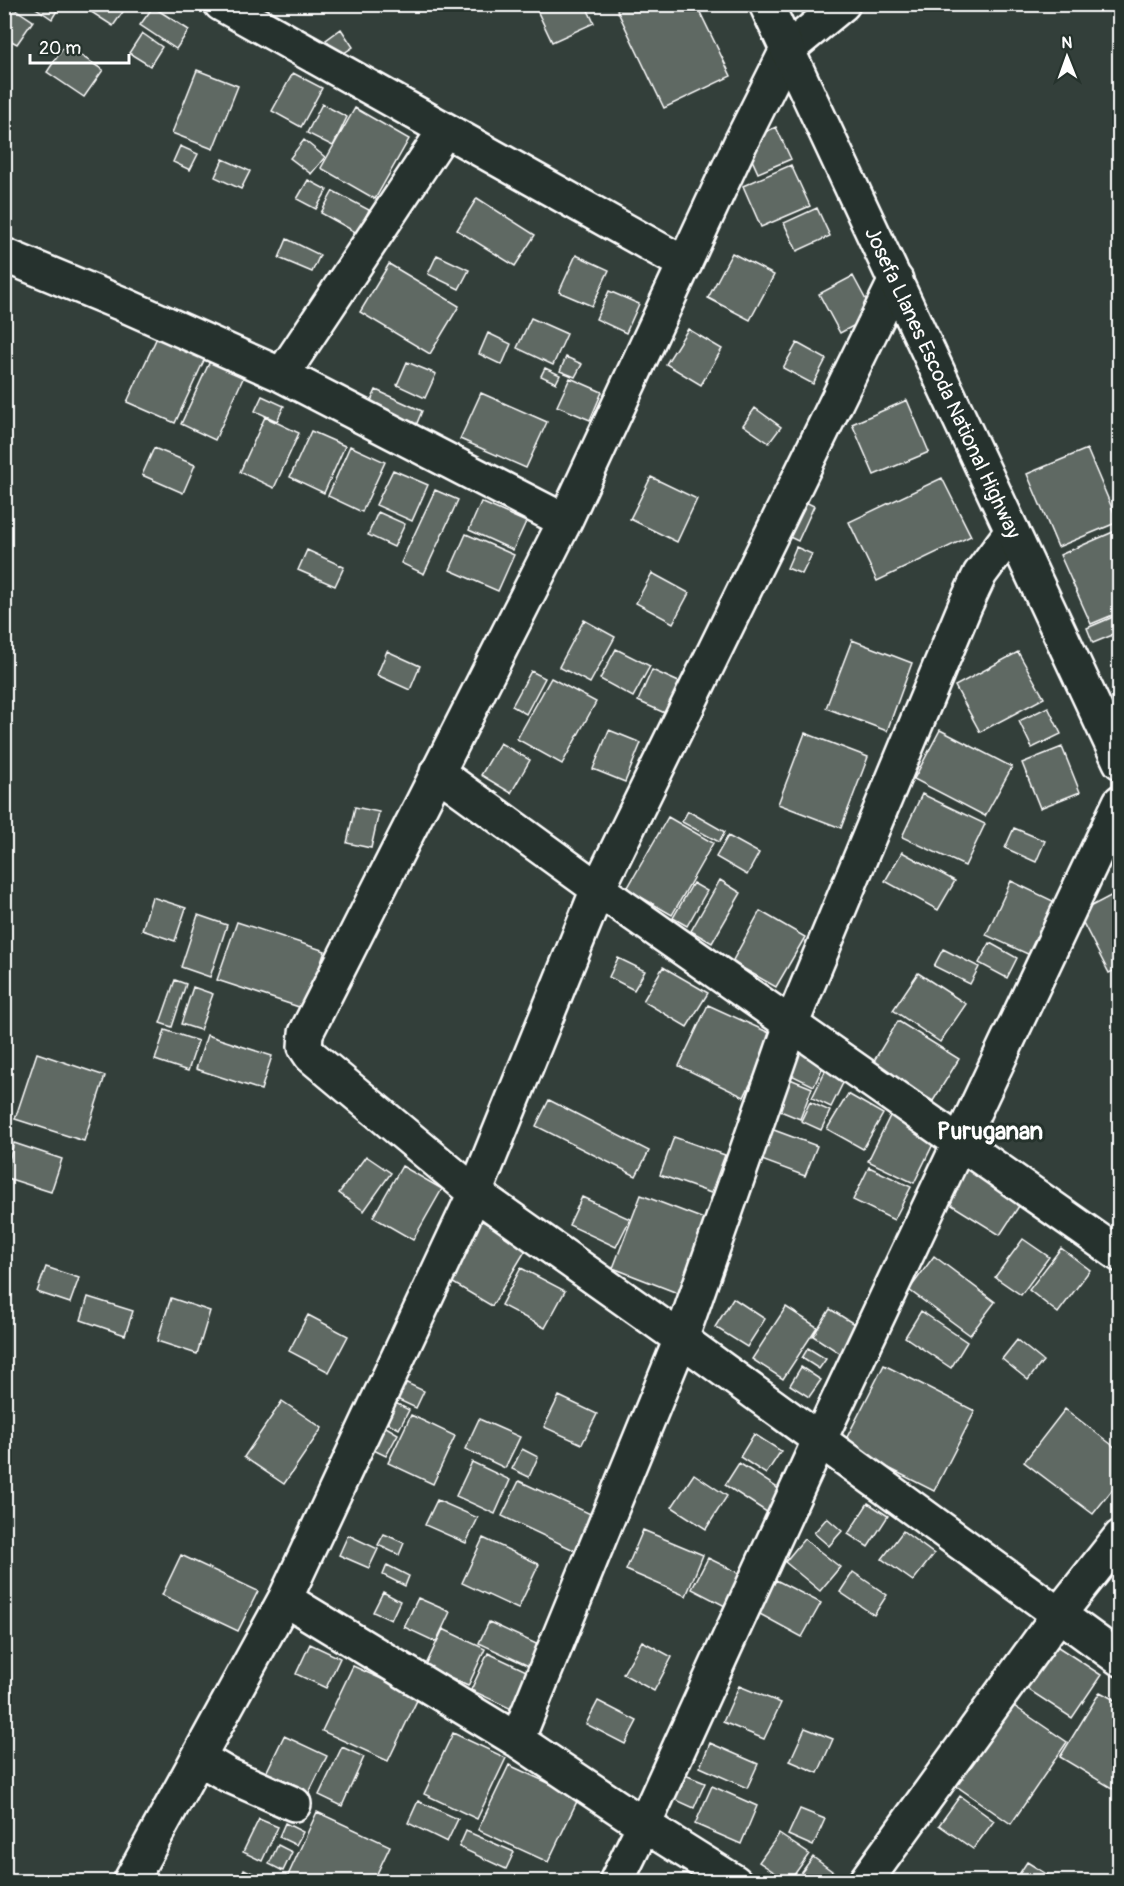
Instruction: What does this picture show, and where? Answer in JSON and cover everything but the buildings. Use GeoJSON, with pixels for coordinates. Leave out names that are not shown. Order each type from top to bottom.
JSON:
{"type":"FeatureCollection","features":[{"type":"Feature","properties":{"kind":"street"},"geometry":{"type":"LineString","coordinates":[[221,4],[686,264]]}},
{"type":"Feature","properties":{"kind":"street","name":"Josefa Llanes Escoda National Highway"},"geometry":{"type":"LineString","coordinates":[[766,4],[1119,762]]}},
{"type":"Feature","properties":{"kind":"street"},"geometry":{"type":"LineString","coordinates":[[843,4],[787,50],[741,142],[565,521],[306,1033],[306,1047],[311,1056],[475,1193],[681,1339],[1119,1659]]}},
{"type":"Feature","properties":{"kind":"street"},"geometry":{"type":"LineString","coordinates":[[282,375],[445,130]]}},
{"type":"Feature","properties":{"kind":"street"},"geometry":{"type":"LineString","coordinates":[[4,255],[120,303],[282,375],[565,521]]}},
{"type":"Feature","properties":{"kind":"street"},"geometry":{"type":"LineString","coordinates":[[130,1881],[285,1599],[475,1193],[598,889],[896,280]]}},
{"type":"Feature","properties":{"kind":"street"},"geometry":{"type":"LineString","coordinates":[[517,1740],[681,1339],[791,1025],[965,606],[980,574],[1012,531]]}},
{"type":"Feature","properties":{"kind":"street"},"geometry":{"type":"LineString","coordinates":[[437,772],[598,889],[1119,1255]]}},
{"type":"Feature","properties":{"kind":"street"},"geometry":{"type":"LineString","coordinates":[[616,1881],[644,1825],[819,1441],[1119,802]]}},
{"type":"Feature","properties":{"kind":"street"},"geometry":{"type":"LineString","coordinates":[[866,1881],[1059,1614],[1119,1537]]}},
{"type":"Feature","properties":{"kind":"street"},"geometry":{"type":"LineString","coordinates":[[285,1599],[517,1740],[644,1825],[735,1881]]}},
{"type":"Feature","properties":{"kind":"street"},"geometry":{"type":"LineString","coordinates":[[199,1758],[228,1775],[294,1804]]}},
{"type":"Feature","properties":{"kind":"district","name":"Puruganan"},"geometry":{"type":"Point","coordinates":[990,1131]}}]}
